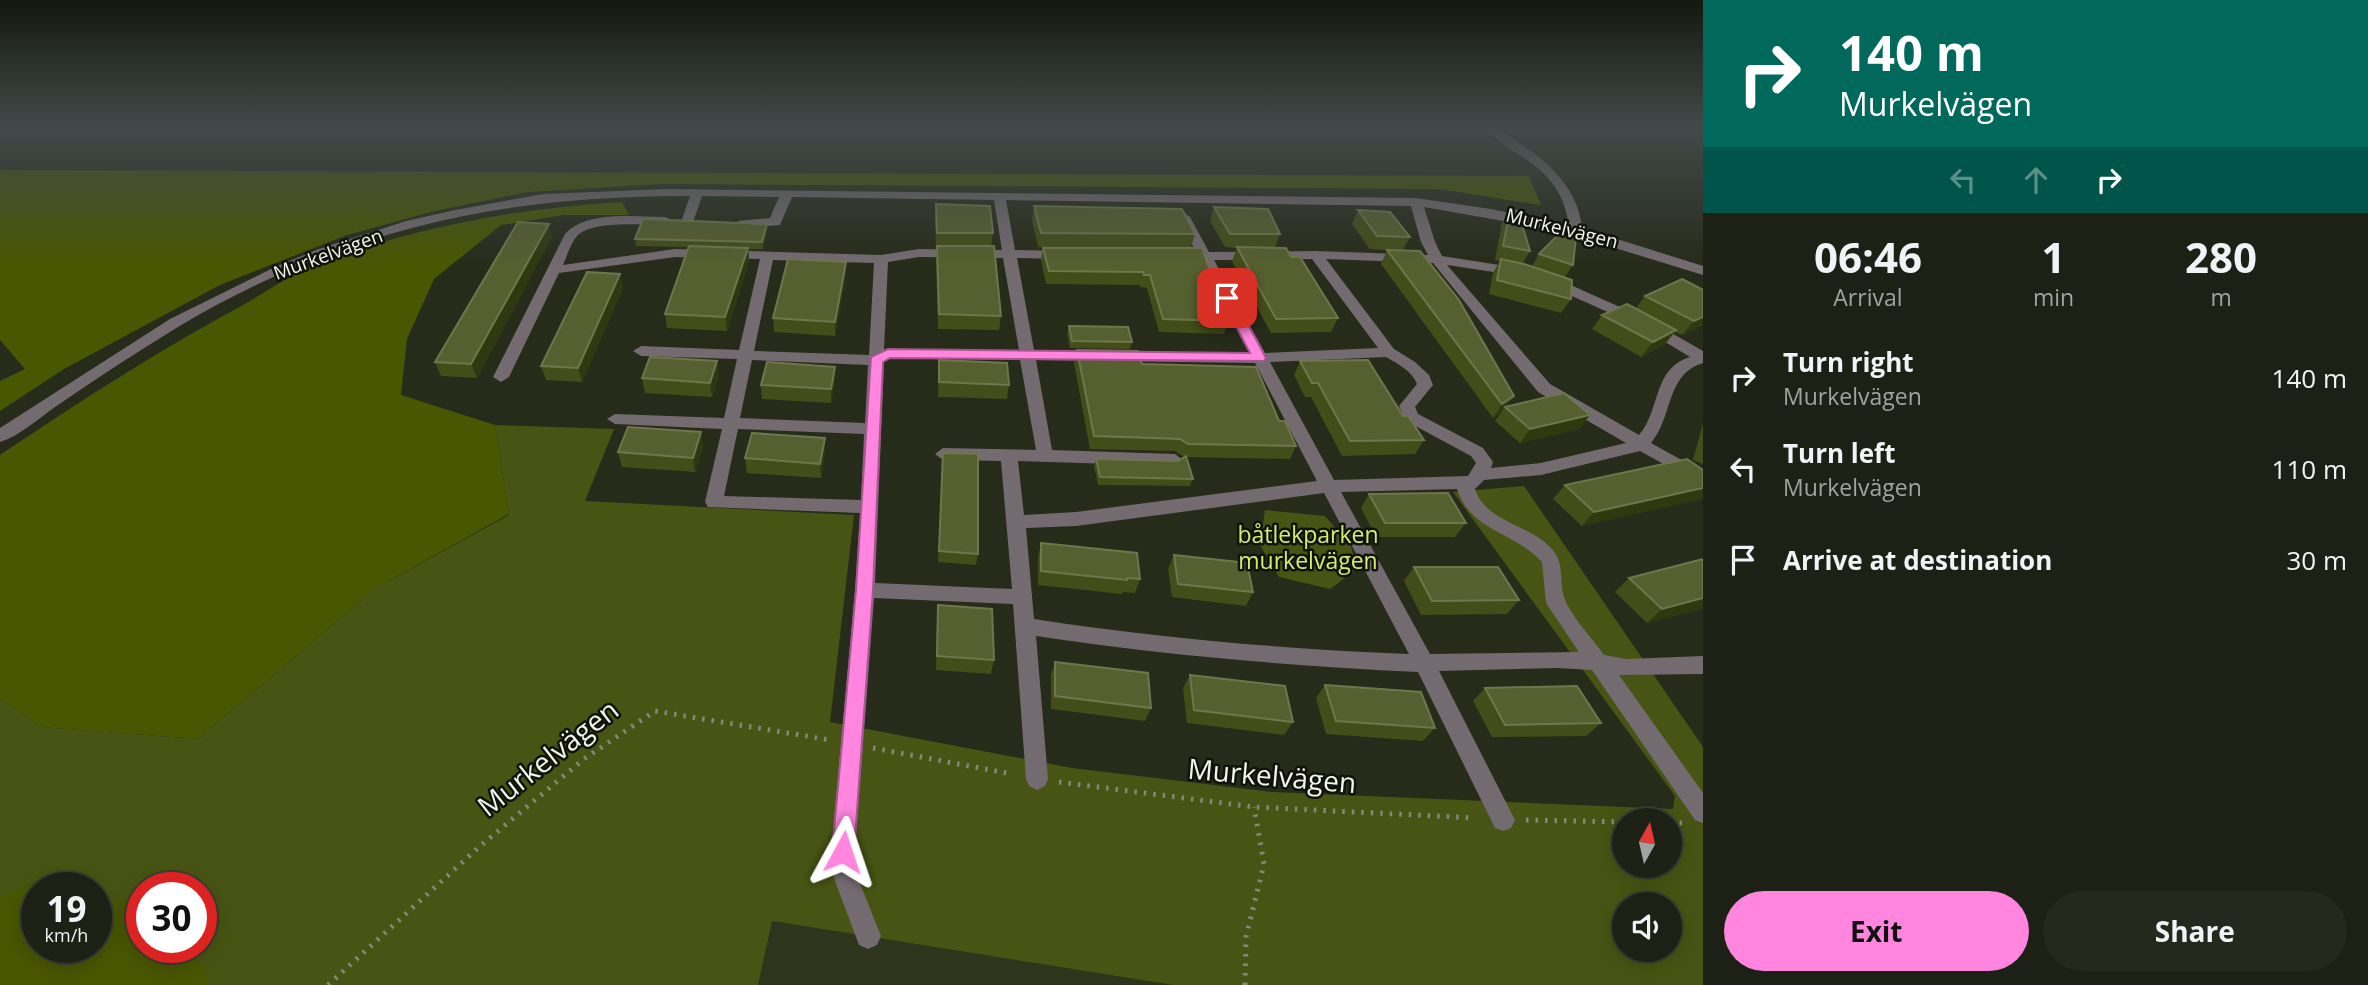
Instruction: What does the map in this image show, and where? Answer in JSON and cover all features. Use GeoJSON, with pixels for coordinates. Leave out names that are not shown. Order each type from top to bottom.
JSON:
{"type":"FeatureCollection","features":[{"type":"Feature","properties":{"kind":"street"},"geometry":{"type":"LineString","coordinates":[[1550,173],[1559,181],[1572,203],[1576,228]]}},
{"type":"Feature","properties":{"kind":"street","name":"Murkelvägen"},"geometry":{"type":"LineString","coordinates":[[0,436],[131,349],[202,307],[295,264],[354,243],[449,215],[533,200],[606,193],[697,193],[1416,202],[1493,211],[1576,228],[1703,271]]}},
{"type":"Feature","properties":{"kind":"street"},"geometry":{"type":"LineString","coordinates":[[501,377],[576,229],[606,222],[694,222],[697,193]]}},
{"type":"Feature","properties":{"kind":"street"},"geometry":{"type":"LineString","coordinates":[[726,223],[775,222],[787,194]]}},
{"type":"Feature","properties":{"kind":"street"},"geometry":{"type":"LineString","coordinates":[[999,195],[1045,456]]}},
{"type":"Feature","properties":{"kind":"street"},"geometry":{"type":"LineString","coordinates":[[1174,198],[1424,663],[1503,820]]}},
{"type":"Feature","properties":{"kind":"street"},"geometry":{"type":"LineString","coordinates":[[1416,202],[1436,259],[1544,388],[1703,480]]}},
{"type":"Feature","properties":{"kind":"street"},"geometry":{"type":"LineString","coordinates":[[553,270],[675,253],[881,259],[919,253],[1079,255]]}},
{"type":"Feature","properties":{"kind":"street"},"geometry":{"type":"LineString","coordinates":[[1316,255],[1390,352],[1410,365],[1424,379],[1425,386],[1407,406],[1412,417],[1477,452],[1485,462],[1476,478],[1466,488],[1468,500],[1478,513],[1527,538],[1551,560],[1556,603],[1703,812]]}},
{"type":"Feature","properties":{"kind":"street"},"geometry":{"type":"LineString","coordinates":[[1017,522],[1076,519],[1330,486],[1476,478],[1532,472],[1640,445],[1654,429],[1671,375],[1684,365],[1703,358],[1644,323],[1547,280],[1518,271],[1436,259],[1316,255],[1164,256]]}},
{"type":"Feature","properties":{"kind":"street"},"geometry":{"type":"LineString","coordinates":[[767,256],[714,502],[869,508]]}},
{"type":"Feature","properties":{"kind":"street"},"geometry":{"type":"LineString","coordinates":[[868,936],[847,881],[843,852],[865,590],[881,259]]}},
{"type":"Feature","properties":{"kind":"street"},"geometry":{"type":"LineString","coordinates":[[641,351],[876,360],[888,353],[1259,358],[1390,352]]}},
{"type":"Feature","properties":{"kind":"street"},"geometry":{"type":"LineString","coordinates":[[615,419],[873,429]]}},
{"type":"Feature","properties":{"kind":"street"},"geometry":{"type":"LineString","coordinates":[[943,454],[1175,460]]}},
{"type":"Feature","properties":{"kind":"street"},"geometry":{"type":"LineString","coordinates":[[1009,456],[1017,522],[1037,779]]}},
{"type":"Feature","properties":{"kind":"street"},"geometry":{"type":"LineString","coordinates":[[865,590],[1021,597]]}},
{"type":"Feature","properties":{"kind":"street"},"geometry":{"type":"LineString","coordinates":[[1023,626],[1116,640],[1231,652],[1424,663],[1558,659],[1597,662],[1626,668],[1703,665]]}},
{"type":"Feature","properties":{"kind":"path","name":"Murkelvägen"},"geometry":{"type":"LineString","coordinates":[[328,985],[479,847],[584,759],[655,711],[853,744],[1037,779],[1254,807],[1503,820],[1612,822]]}},
{"type":"Feature","properties":{"kind":"path"},"geometry":{"type":"LineString","coordinates":[[1245,985],[1246,937],[1264,864],[1254,807]]}},
{"type":"Feature","properties":{"kind":"shaded area"},"geometry":{"type":"Polygon","coordinates":[[[771,921],[1173,985],[758,985],[771,921]]]}},
{"type":"Feature","properties":{"kind":"green space"},"geometry":{"type":"Polygon","coordinates":[[[0,173],[1529,176],[1541,205],[1439,189],[662,184],[528,192],[435,211],[347,235],[220,285],[64,369],[0,411],[0,381],[25,369],[0,340],[0,173]]]}},
{"type":"Feature","properties":{"kind":"green space"},"geometry":{"type":"Polygon","coordinates":[[[622,202],[629,215],[564,215],[501,225],[434,279],[407,339],[401,395],[495,425],[509,514],[376,588],[198,739],[41,727],[0,698],[0,455],[150,358],[317,264],[391,240],[467,221],[544,209],[622,202]]]}},
{"type":"Feature","properties":{"kind":"green space"},"geometry":{"type":"Polygon","coordinates":[[[495,425],[614,429],[585,501],[854,515],[830,722],[1072,768],[1272,792],[1649,808],[1612,808],[1612,878],[1682,878],[1682,808],[1673,808],[1675,796],[1453,492],[1524,486],[1703,747],[1703,985],[1173,985],[772,921],[758,985],[0,985],[0,698],[41,727],[198,739],[376,588],[509,515],[495,425]]]}},
{"type":"Feature","properties":{"kind":"green space","name":"båtlekparken murkelvägen"},"geometry":{"type":"Polygon","coordinates":[[[1265,510],[1325,516],[1351,546],[1357,569],[1330,589],[1279,577],[1260,545],[1265,510]]]}},
{"type":"Feature","properties":{"kind":"green space"},"geometry":{"type":"Polygon","coordinates":[[[21,888],[21,963],[112,963],[112,899],[126,901],[126,963],[200,963],[205,969],[208,985],[0,985],[0,897],[21,888]]]}},
{"type":"Feature","properties":{"kind":"building"},"geometry":{"type":"Polygon","coordinates":[[[936,204],[990,206],[993,233],[937,233],[936,204]]]}},
{"type":"Feature","properties":{"kind":"building"},"geometry":{"type":"Polygon","coordinates":[[[1034,206],[1182,209],[1195,234],[1041,233],[1034,206]]]}},
{"type":"Feature","properties":{"kind":"building"},"geometry":{"type":"Polygon","coordinates":[[[1214,207],[1268,209],[1280,234],[1230,234],[1214,207]]]}},
{"type":"Feature","properties":{"kind":"building"},"geometry":{"type":"Polygon","coordinates":[[[1358,210],[1390,212],[1410,237],[1377,236],[1358,210]]]}},
{"type":"Feature","properties":{"kind":"building"},"geometry":{"type":"Polygon","coordinates":[[[1510,210],[1518,211],[1530,251],[1503,246],[1510,210]]]}},
{"type":"Feature","properties":{"kind":"building"},"geometry":{"type":"Polygon","coordinates":[[[643,219],[767,224],[762,242],[635,239],[643,219]]]}},
{"type":"Feature","properties":{"kind":"building"},"geometry":{"type":"Polygon","coordinates":[[[518,222],[549,224],[471,364],[435,362],[518,222]]]}},
{"type":"Feature","properties":{"kind":"building"},"geometry":{"type":"Polygon","coordinates":[[[1561,232],[1576,237],[1573,265],[1539,254],[1561,232]]]}},
{"type":"Feature","properties":{"kind":"building"},"geometry":{"type":"Polygon","coordinates":[[[689,246],[748,248],[725,317],[665,314],[689,246]]]}},
{"type":"Feature","properties":{"kind":"building"},"geometry":{"type":"Polygon","coordinates":[[[937,246],[994,246],[1001,316],[939,314],[937,246]]]}},
{"type":"Feature","properties":{"kind":"building"},"geometry":{"type":"Polygon","coordinates":[[[1237,247],[1286,248],[1291,257],[1300,257],[1338,318],[1276,319],[1237,247]]]}},
{"type":"Feature","properties":{"kind":"building"},"geometry":{"type":"Polygon","coordinates":[[[1043,248],[1202,248],[1228,321],[1163,319],[1150,275],[1144,275],[1143,272],[1049,271],[1043,248]]]}},
{"type":"Feature","properties":{"kind":"building"},"geometry":{"type":"Polygon","coordinates":[[[1387,250],[1420,251],[1459,300],[1514,396],[1502,404],[1387,250]]]}},
{"type":"Feature","properties":{"kind":"building"},"geometry":{"type":"Polygon","coordinates":[[[788,259],[846,262],[835,322],[773,318],[788,259]]]}},
{"type":"Feature","properties":{"kind":"building"},"geometry":{"type":"Polygon","coordinates":[[[1501,259],[1572,280],[1571,299],[1497,280],[1501,259]]]}},
{"type":"Feature","properties":{"kind":"building"},"geometry":{"type":"Polygon","coordinates":[[[587,272],[620,274],[578,368],[541,366],[587,272]]]}},
{"type":"Feature","properties":{"kind":"building"},"geometry":{"type":"Polygon","coordinates":[[[1682,279],[1703,290],[1703,317],[1694,321],[1645,296],[1682,279]]]}},
{"type":"Feature","properties":{"kind":"building"},"geometry":{"type":"Polygon","coordinates":[[[1627,304],[1676,330],[1653,342],[1602,315],[1627,304]]]}},
{"type":"Feature","properties":{"kind":"building"},"geometry":{"type":"Polygon","coordinates":[[[1069,326],[1128,327],[1132,342],[1072,341],[1069,326]]]}},
{"type":"Feature","properties":{"kind":"building"},"geometry":{"type":"Polygon","coordinates":[[[1077,350],[1138,351],[1142,364],[1256,367],[1279,421],[1285,421],[1296,446],[1188,444],[1180,439],[1094,436],[1077,350]]]}},
{"type":"Feature","properties":{"kind":"building"},"geometry":{"type":"Polygon","coordinates":[[[650,357],[717,361],[710,383],[642,378],[650,357]]]}},
{"type":"Feature","properties":{"kind":"building"},"geometry":{"type":"Polygon","coordinates":[[[939,360],[1007,363],[1009,385],[939,382],[939,360]]]}},
{"type":"Feature","properties":{"kind":"building"},"geometry":{"type":"Polygon","coordinates":[[[1368,360],[1403,416],[1408,416],[1424,440],[1350,441],[1318,383],[1312,383],[1300,361],[1368,360]]]}},
{"type":"Feature","properties":{"kind":"building"},"geometry":{"type":"Polygon","coordinates":[[[767,362],[835,367],[831,389],[761,385],[767,362]]]}},
{"type":"Feature","properties":{"kind":"building"},"geometry":{"type":"Polygon","coordinates":[[[1564,393],[1590,415],[1530,429],[1505,407],[1564,393]]]}},
{"type":"Feature","properties":{"kind":"building"},"geometry":{"type":"Polygon","coordinates":[[[628,427],[701,432],[693,458],[618,452],[628,427]]]}},
{"type":"Feature","properties":{"kind":"building"},"geometry":{"type":"Polygon","coordinates":[[[752,433],[825,438],[820,464],[745,458],[752,433]]]}},
{"type":"Feature","properties":{"kind":"building"},"geometry":{"type":"Polygon","coordinates":[[[943,453],[978,454],[978,554],[939,551],[943,453]]]}},
{"type":"Feature","properties":{"kind":"building"},"geometry":{"type":"Polygon","coordinates":[[[1186,456],[1193,479],[1100,477],[1096,459],[1178,461],[1186,456]]]}},
{"type":"Feature","properties":{"kind":"building"},"geometry":{"type":"Polygon","coordinates":[[[1687,459],[1703,470],[1703,488],[1594,512],[1565,485],[1687,459]]]}},
{"type":"Feature","properties":{"kind":"building"},"geometry":{"type":"Polygon","coordinates":[[[1448,493],[1466,523],[1385,523],[1369,494],[1448,493]]]}},
{"type":"Feature","properties":{"kind":"building"},"geometry":{"type":"Polygon","coordinates":[[[1041,543],[1137,553],[1140,579],[1041,571],[1041,543]]]}},
{"type":"Feature","properties":{"kind":"building"},"geometry":{"type":"Polygon","coordinates":[[[1174,555],[1247,563],[1253,592],[1178,584],[1174,555]]]}},
{"type":"Feature","properties":{"kind":"building"},"geometry":{"type":"Polygon","coordinates":[[[1703,559],[1703,598],[1662,609],[1629,578],[1703,559]]]}},
{"type":"Feature","properties":{"kind":"building"},"geometry":{"type":"Polygon","coordinates":[[[1414,567],[1498,567],[1519,600],[1432,601],[1414,567]]]}},
{"type":"Feature","properties":{"kind":"building"},"geometry":{"type":"Polygon","coordinates":[[[938,605],[992,609],[994,660],[937,656],[938,605]]]}},
{"type":"Feature","properties":{"kind":"building"},"geometry":{"type":"Polygon","coordinates":[[[1055,662],[1148,673],[1151,708],[1055,696],[1055,662]]]}},
{"type":"Feature","properties":{"kind":"building"},"geometry":{"type":"Polygon","coordinates":[[[1190,675],[1285,686],[1293,722],[1194,710],[1190,675]]]}},
{"type":"Feature","properties":{"kind":"building"},"geometry":{"type":"Polygon","coordinates":[[[1325,685],[1421,692],[1435,728],[1336,721],[1325,685]]]}},
{"type":"Feature","properties":{"kind":"building"},"geometry":{"type":"Polygon","coordinates":[[[1577,686],[1601,723],[1505,725],[1485,688],[1577,686]]]}},
{"type":"Feature","properties":{"kind":"route"},"geometry":{"type":"LineString","coordinates":[[843,852],[865,590],[876,360],[888,353],[1259,358],[1227,298]]}}]}
